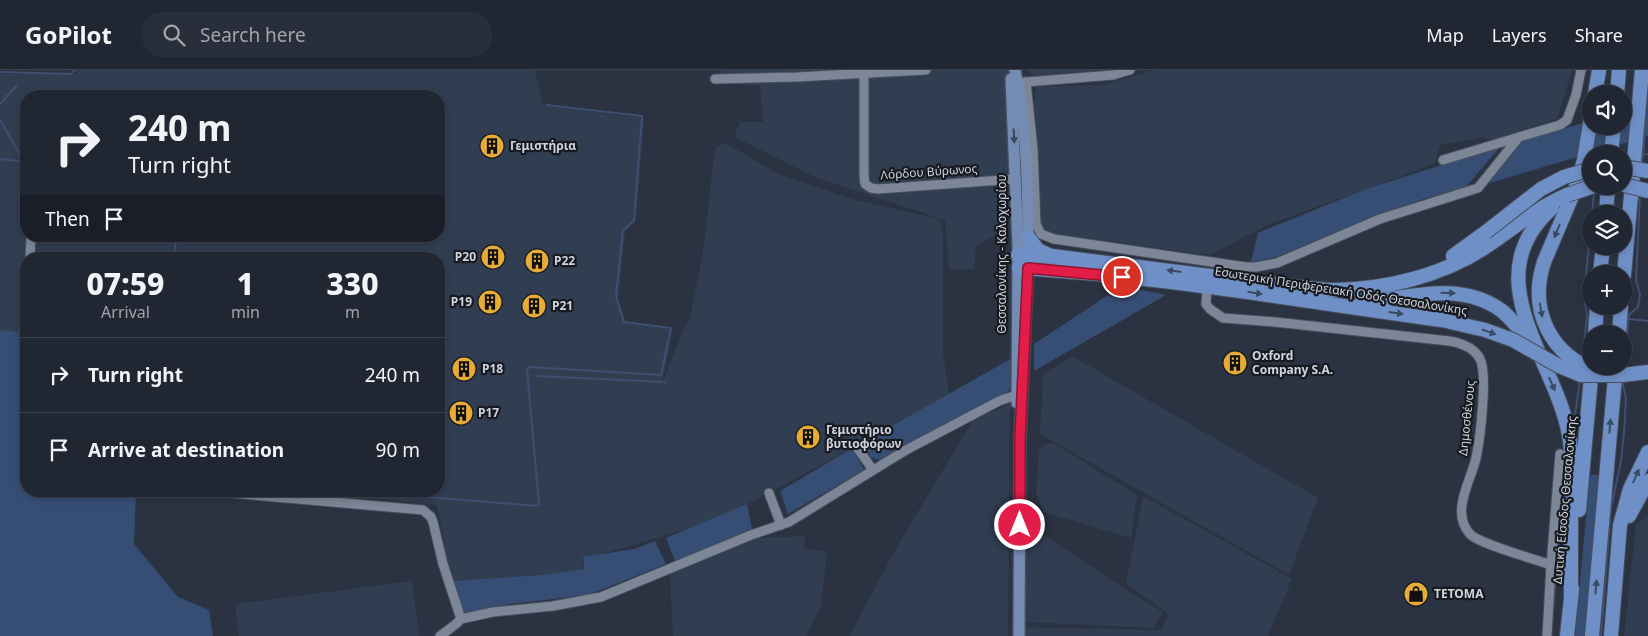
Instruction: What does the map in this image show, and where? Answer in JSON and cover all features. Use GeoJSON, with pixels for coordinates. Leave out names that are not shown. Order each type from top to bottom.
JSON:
{"type":"FeatureCollection","features":[{"type":"Feature","properties":{"kind":"highway"},"geometry":{"type":"LineString","coordinates":[[1596,85],[1599,70]]}},
{"type":"Feature","properties":{"kind":"highway"},"geometry":{"type":"LineString","coordinates":[[1617,85],[1619,70]]}},
{"type":"Feature","properties":{"kind":"highway"},"geometry":{"type":"LineString","coordinates":[[1625,265],[1642,70]]}},
{"type":"Feature","properties":{"kind":"highway"},"geometry":{"type":"LineString","coordinates":[[1582,364],[1564,353],[1552,339],[1543,320],[1539,282],[1544,262],[1578,182],[1588,135]]}},
{"type":"Feature","properties":{"kind":"highway"},"geometry":{"type":"LineString","coordinates":[[1632,168],[1648,171]]}},
{"type":"Feature","properties":{"kind":"highway"},"geometry":{"type":"LineString","coordinates":[[1413,278],[1457,254],[1541,189],[1564,177],[1582,172]]}},
{"type":"Feature","properties":{"kind":"highway"},"geometry":{"type":"LineString","coordinates":[[1632,187],[1648,191]]}},
{"type":"Feature","properties":{"kind":"highway","name":"Εσωτερική Περιφερειακή Οδός Θεσσαλονίκης"},"geometry":{"type":"LineString","coordinates":[[1023,261],[1052,256],[1334,290],[1378,286],[1444,269],[1482,249],[1552,202],[1582,190]]}},
{"type":"Feature","properties":{"kind":"highway"},"geometry":{"type":"LineString","coordinates":[[1567,195],[1532,230],[1523,249],[1518,275],[1519,294],[1523,310],[1537,352],[1559,401],[1570,436],[1572,467],[1571,598]]}},
{"type":"Feature","properties":{"kind":"highway"},"geometry":{"type":"LineString","coordinates":[[1028,237],[1038,250],[1052,256]]}},
{"type":"Feature","properties":{"kind":"highway","name":"Εσωτερική Περιφερειακή Οδός Θεσσαλονίκης"},"geometry":{"type":"LineString","coordinates":[[1023,261],[1442,320],[1485,330],[1513,340],[1557,365],[1582,375]]}},
{"type":"Feature","properties":{"kind":"highway"},"geometry":{"type":"LineString","coordinates":[[1330,305],[1357,304],[1432,293],[1465,294],[1490,304],[1503,312],[1519,328],[1537,352]]}},
{"type":"Feature","properties":{"kind":"highway","name":"Εσωτερική Περιφερειακή Οδός Θεσσαλονίκης"},"geometry":{"type":"LineString","coordinates":[[1632,374],[1648,372]]}},
{"type":"Feature","properties":{"kind":"highway","name":"Δυτική Είσοδος Θεσσαλονίκης"},"geometry":{"type":"LineString","coordinates":[[1568,636],[1591,375]]}},
{"type":"Feature","properties":{"kind":"highway"},"geometry":{"type":"LineString","coordinates":[[1592,636],[1613,375]]}},
{"type":"Feature","properties":{"kind":"highway"},"geometry":{"type":"LineString","coordinates":[[1612,636],[1620,525],[1626,501],[1636,475],[1648,452]]}},
{"type":"Feature","properties":{"kind":"highway"},"geometry":{"type":"LineString","coordinates":[[1618,550],[1629,515],[1648,482]]}},
{"type":"Feature","properties":{"kind":"main road","name":"Θεσσαλονίκης - Καλοχωρίου"},"geometry":{"type":"LineString","coordinates":[[1011,70],[1018,84],[1026,178],[1028,237],[1023,261],[1016,359],[1016,390],[1020,438]]}},
{"type":"Feature","properties":{"kind":"main road"},"geometry":{"type":"LineString","coordinates":[[1015,70],[1018,84]]}},
{"type":"Feature","properties":{"kind":"main road","name":"Θεσσαλονίκης - Καλοχωρίου"},"geometry":{"type":"LineString","coordinates":[[1018,84],[1016,179],[1023,261],[1025,349],[1020,438],[1019,636]]}},
{"type":"Feature","properties":{"kind":"street"},"geometry":{"type":"LineString","coordinates":[[715,79],[775,74],[864,74],[926,70]]}},
{"type":"Feature","properties":{"kind":"street"},"geometry":{"type":"LineString","coordinates":[[1130,70],[1113,75],[1018,84],[1033,149],[1036,224],[1040,234],[1054,238],[1246,267],[1277,263],[1380,219],[1477,189],[1519,137]]}},
{"type":"Feature","properties":{"kind":"street"},"geometry":{"type":"LineString","coordinates":[[1443,160],[1560,125],[1567,120],[1576,94],[1581,70]]}},
{"type":"Feature","properties":{"kind":"street","name":"Λόρδου Βύρωνος"},"geometry":{"type":"LineString","coordinates":[[864,74],[865,184],[871,188],[878,189],[1016,179]]}},
{"type":"Feature","properties":{"kind":"street"},"geometry":{"type":"LineString","coordinates":[[1052,256],[1054,238]]}},
{"type":"Feature","properties":{"kind":"street","name":"Δημοσθένους"},"geometry":{"type":"LineString","coordinates":[[1207,286],[1206,304],[1215,314],[1223,318],[1449,341],[1465,345],[1475,352],[1481,359],[1485,379],[1477,456],[1462,500],[1464,524],[1468,532],[1480,541],[1552,565]]}},
{"type":"Feature","properties":{"kind":"street"},"geometry":{"type":"LineString","coordinates":[[444,635],[461,619],[499,611],[553,606],[601,597],[751,535],[798,518],[873,470],[1016,390]]}},
{"type":"Feature","properties":{"kind":"street"},"geometry":{"type":"LineString","coordinates":[[856,446],[873,470]]}},
{"type":"Feature","properties":{"kind":"street"},"geometry":{"type":"LineString","coordinates":[[1548,636],[1560,454]]}},
{"type":"Feature","properties":{"kind":"street"},"geometry":{"type":"LineString","coordinates":[[769,493],[781,525]]}},
{"type":"Feature","properties":{"kind":"street"},"geometry":{"type":"LineString","coordinates":[[275,497],[423,510],[431,516],[443,564],[461,619]]}},
{"type":"Feature","properties":{"kind":"shaded area"},"geometry":{"type":"Polygon","coordinates":[[[77,70],[535,70],[543,106],[644,118],[636,220],[625,232],[618,301],[626,323],[673,329],[662,384],[690,318],[703,252],[715,148],[725,143],[778,174],[851,199],[940,219],[943,233],[943,353],[949,394],[922,411],[729,514],[700,525],[582,560],[582,576],[451,581],[437,505],[363,497],[445,497],[445,252],[20,252],[20,334],[0,332],[0,74],[77,74],[77,70]]]}},
{"type":"Feature","properties":{"kind":"shaded area"},"geometry":{"type":"Polygon","coordinates":[[[721,70],[1008,70],[1007,230],[976,245],[974,270],[949,269],[945,220],[817,178],[734,137],[740,122],[763,122],[760,85],[720,84],[721,70]]]}},
{"type":"Feature","properties":{"kind":"shaded area"},"geometry":{"type":"Polygon","coordinates":[[[1028,70],[1107,70],[1032,76],[1028,70]]]}},
{"type":"Feature","properties":{"kind":"shaded area"},"geometry":{"type":"Polygon","coordinates":[[[1154,70],[1572,70],[1557,119],[1491,140],[1484,137],[1441,145],[1434,164],[1267,225],[1210,255],[1047,233],[1040,221],[1034,103],[1036,87],[1103,85],[1154,70]]]}},
{"type":"Feature","properties":{"kind":"shaded area"},"geometry":{"type":"Polygon","coordinates":[[[1648,105],[1648,136],[1618,145],[1582,145],[1582,156],[1486,184],[1521,140],[1582,123],[1582,135],[1632,135],[1632,110],[1648,105]]]}},
{"type":"Feature","properties":{"kind":"shaded area"},"geometry":{"type":"Polygon","coordinates":[[[1501,146],[1465,188],[1423,199],[1277,257],[1251,262],[1258,233],[1366,189],[1501,146]]]}},
{"type":"Feature","properties":{"kind":"shaded area"},"geometry":{"type":"Polygon","coordinates":[[[1122,286],[1166,295],[1034,371],[1034,344],[1122,286]]]}},
{"type":"Feature","properties":{"kind":"shaded area"},"geometry":{"type":"Polygon","coordinates":[[[0,330],[20,332],[20,497],[136,497],[134,544],[178,597],[209,610],[213,636],[0,636],[0,330]]]}},
{"type":"Feature","properties":{"kind":"shaded area"},"geometry":{"type":"Polygon","coordinates":[[[1072,356],[1318,498],[1289,575],[1040,434],[1043,375],[1072,356]]]}},
{"type":"Feature","properties":{"kind":"shaded area"},"geometry":{"type":"Polygon","coordinates":[[[1012,358],[1014,384],[1007,392],[881,461],[871,457],[862,443],[1012,358]]]}},
{"type":"Feature","properties":{"kind":"shaded area"},"geometry":{"type":"Polygon","coordinates":[[[1010,404],[1008,636],[849,636],[898,545],[973,420],[1010,404]]]}},
{"type":"Feature","properties":{"kind":"shaded area"},"geometry":{"type":"Polygon","coordinates":[[[1053,443],[1137,495],[1131,538],[1043,512],[1036,493],[1039,451],[1043,445],[1053,443]]]}},
{"type":"Feature","properties":{"kind":"shaded area"},"geometry":{"type":"Polygon","coordinates":[[[853,448],[864,470],[788,514],[780,491],[853,448]]]}},
{"type":"Feature","properties":{"kind":"shaded area"},"geometry":{"type":"Polygon","coordinates":[[[1590,475],[1600,475],[1586,636],[1575,636],[1590,475]]]}},
{"type":"Feature","properties":{"kind":"shaded area"},"geometry":{"type":"Polygon","coordinates":[[[1143,496],[1292,579],[1268,636],[1020,636],[1020,627],[1161,630],[1169,614],[1126,584],[1143,496]]]}},
{"type":"Feature","properties":{"kind":"shaded area"},"geometry":{"type":"Polygon","coordinates":[[[747,504],[752,529],[675,561],[666,538],[747,504]]]}},
{"type":"Feature","properties":{"kind":"shaded area"},"geometry":{"type":"Polygon","coordinates":[[[1648,514],[1648,636],[1624,636],[1636,525],[1648,514]]]}},
{"type":"Feature","properties":{"kind":"shaded area"},"geometry":{"type":"Polygon","coordinates":[[[1029,525],[1163,612],[1153,628],[1026,622],[1023,574],[1029,525]]]}},
{"type":"Feature","properties":{"kind":"shaded area"},"geometry":{"type":"Polygon","coordinates":[[[805,536],[804,549],[827,551],[821,607],[806,636],[673,636],[670,574],[758,538],[805,536]]]}},
{"type":"Feature","properties":{"kind":"shaded area"},"geometry":{"type":"Polygon","coordinates":[[[655,541],[666,564],[588,595],[510,604],[467,613],[461,610],[454,581],[543,575],[584,569],[583,557],[634,549],[655,541]]]}},
{"type":"Feature","properties":{"kind":"shaded area"},"geometry":{"type":"Polygon","coordinates":[[[412,581],[419,636],[239,636],[235,604],[412,581]]]}},
{"type":"Feature","properties":{"kind":"waterway"},"geometry":{"type":"LineString","coordinates":[[0,72],[71,74],[75,70]]}},
{"type":"Feature","properties":{"kind":"waterway"},"geometry":{"type":"LineString","coordinates":[[1584,77],[1586,70]]}},
{"type":"Feature","properties":{"kind":"waterway"},"geometry":{"type":"LineString","coordinates":[[0,104],[17,85]]}},
{"type":"Feature","properties":{"kind":"waterway"},"geometry":{"type":"LineString","coordinates":[[1643,155],[1648,92]]}},
{"type":"Feature","properties":{"kind":"waterway"},"geometry":{"type":"LineString","coordinates":[[426,497],[538,506],[527,369],[530,367],[661,375],[671,328],[624,322],[616,296],[623,230],[634,221],[642,116],[546,105]]}},
{"type":"Feature","properties":{"kind":"waterway"},"geometry":{"type":"LineString","coordinates":[[0,120],[20,157]]}},
{"type":"Feature","properties":{"kind":"waterway"},"geometry":{"type":"LineString","coordinates":[[1599,135],[1599,145]]}},
{"type":"Feature","properties":{"kind":"waterway"},"geometry":{"type":"LineString","coordinates":[[1642,164],[1643,155],[1648,154]]}},
{"type":"Feature","properties":{"kind":"waterway"},"geometry":{"type":"LineString","coordinates":[[0,159],[20,161]]}},
{"type":"Feature","properties":{"kind":"waterway"},"geometry":{"type":"LineString","coordinates":[[1628,325],[1629,315],[1638,307],[1640,294],[1636,280],[1640,194]]}},
{"type":"Feature","properties":{"kind":"waterway"},"geometry":{"type":"LineString","coordinates":[[1593,205],[1594,195]]}},
{"type":"Feature","properties":{"kind":"waterway"},"geometry":{"type":"LineString","coordinates":[[175,242],[175,252]]}},
{"type":"Feature","properties":{"kind":"waterway"},"geometry":{"type":"LineString","coordinates":[[1586,325],[1587,317],[1584,297],[1588,255]]}},
{"type":"Feature","properties":{"kind":"waterway"},"geometry":{"type":"LineString","coordinates":[[1629,319],[1648,321]]}},
{"type":"Feature","properties":{"kind":"waterway"},"geometry":{"type":"LineString","coordinates":[[538,376],[665,382]]}},
{"type":"Feature","properties":{"kind":"waterway"},"geometry":{"type":"LineString","coordinates":[[1575,415],[1580,380]]}},
{"type":"Feature","properties":{"kind":"waterway"},"geometry":{"type":"LineString","coordinates":[[1601,636],[1611,508],[1621,461],[1624,432],[1626,399],[1622,381]]}},
{"type":"Feature","properties":{"kind":"waterway"},"geometry":{"type":"LineString","coordinates":[[1552,624],[1564,478]]}},
{"type":"Feature","properties":{"kind":"place","name":"Γεμιστήρια"},"geometry":{"type":"Point","coordinates":[492,146]}},
{"type":"Feature","properties":{"kind":"place","name":"P20"},"geometry":{"type":"Point","coordinates":[493,257]}},
{"type":"Feature","properties":{"kind":"place","name":"P22"},"geometry":{"type":"Point","coordinates":[537,261]}},
{"type":"Feature","properties":{"kind":"place","name":"P19"},"geometry":{"type":"Point","coordinates":[490,302]}},
{"type":"Feature","properties":{"kind":"place","name":"P21"},"geometry":{"type":"Point","coordinates":[534,306]}},
{"type":"Feature","properties":{"kind":"place","name":"Oxford Company S.A."},"geometry":{"type":"Point","coordinates":[1235,363]}},
{"type":"Feature","properties":{"kind":"place","name":"P18"},"geometry":{"type":"Point","coordinates":[464,369]}},
{"type":"Feature","properties":{"kind":"place","name":"P17"},"geometry":{"type":"Point","coordinates":[461,413]}},
{"type":"Feature","properties":{"kind":"place","name":"Γεμιστήριο βυτιοφόρων"},"geometry":{"type":"Point","coordinates":[808,437]}},
{"type":"Feature","properties":{"kind":"place","name":"TETOMA"},"geometry":{"type":"Point","coordinates":[1416,594]}},
{"type":"Feature","properties":{"kind":"route"},"geometry":{"type":"LineString","coordinates":[[1020,525],[1020,438],[1028,268],[1122,277]]}}]}
